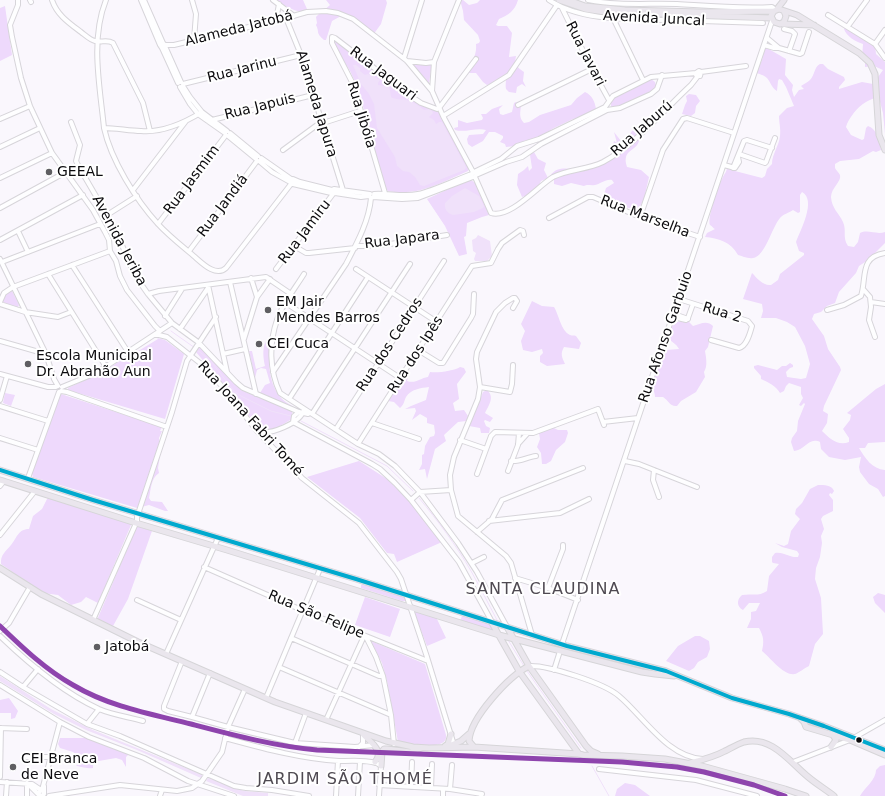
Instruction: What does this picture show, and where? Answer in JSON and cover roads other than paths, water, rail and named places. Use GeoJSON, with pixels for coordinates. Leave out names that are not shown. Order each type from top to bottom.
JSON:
{"type":"FeatureCollection","features":[{"type":"Feature","properties":{"kind":"main road"},"geometry":{"type":"LineString","coordinates":[[568,0],[585,6],[625,10],[700,12],[780,8],[798,15],[859,53],[870,63],[875,74],[879,135],[885,150]]}},
{"type":"Feature","properties":{"kind":"main road"},"geometry":{"type":"LineString","coordinates":[[558,3],[605,12],[814,25]]}},
{"type":"Feature","properties":{"kind":"main road"},"geometry":{"type":"LineString","coordinates":[[777,23],[772,14],[780,8]]}},
{"type":"Feature","properties":{"kind":"main road"},"geometry":{"type":"LineString","coordinates":[[777,23],[786,18],[780,8]]}},
{"type":"Feature","properties":{"kind":"main road"},"geometry":{"type":"LineString","coordinates":[[0,470],[535,636],[666,671],[675,676],[738,700],[820,725],[885,755]]}},
{"type":"Feature","properties":{"kind":"main road"},"geometry":{"type":"LineString","coordinates":[[2,480],[499,635],[655,674],[675,676]]}},
{"type":"Feature","properties":{"kind":"main road"},"geometry":{"type":"LineString","coordinates":[[42,493],[46,488],[44,483]]}},
{"type":"Feature","properties":{"kind":"main road"},"geometry":{"type":"LineString","coordinates":[[50,496],[49,490],[53,486]]}},
{"type":"Feature","properties":{"kind":"main road"},"geometry":{"type":"LineString","coordinates":[[0,568],[30,587],[93,620],[166,654],[266,698],[394,744],[424,748],[452,746],[474,747],[665,759],[706,767],[806,796]]}},
{"type":"Feature","properties":{"kind":"main road"},"geometry":{"type":"LineString","coordinates":[[352,589],[357,584],[356,580]]}},
{"type":"Feature","properties":{"kind":"main road"},"geometry":{"type":"LineString","coordinates":[[362,592],[360,586],[361,583],[365,582]]}},
{"type":"Feature","properties":{"kind":"main road"},"geometry":{"type":"LineString","coordinates":[[422,601],[419,602],[418,607],[424,611]]}},
{"type":"Feature","properties":{"kind":"main road"},"geometry":{"type":"LineString","coordinates":[[447,618],[459,620],[460,613]]}},
{"type":"Feature","properties":{"kind":"main road"},"geometry":{"type":"LineString","coordinates":[[492,623],[520,671],[583,755]]}},
{"type":"Feature","properties":{"kind":"main road"},"geometry":{"type":"LineString","coordinates":[[507,627],[529,666],[586,746],[591,752],[600,755]]}},
{"type":"Feature","properties":{"kind":"main road"},"geometry":{"type":"LineString","coordinates":[[533,644],[536,639],[535,636]]}},
{"type":"Feature","properties":{"kind":"main road"},"geometry":{"type":"LineString","coordinates":[[565,645],[574,651],[570,653]]}},
{"type":"Feature","properties":{"kind":"main road"},"geometry":{"type":"LineString","coordinates":[[474,747],[469,741],[472,730],[483,711],[512,677],[529,666]]}},
{"type":"Feature","properties":{"kind":"main road"},"geometry":{"type":"LineString","coordinates":[[797,717],[802,720],[808,728],[852,739],[885,750]]}},
{"type":"Feature","properties":{"kind":"main road"},"geometry":{"type":"LineString","coordinates":[[808,728],[808,722],[820,725]]}},
{"type":"Feature","properties":{"kind":"main road"},"geometry":{"type":"LineString","coordinates":[[452,746],[461,741],[472,730]]}},
{"type":"Feature","properties":{"kind":"main road"},"geometry":{"type":"LineString","coordinates":[[363,734],[376,747],[379,754],[375,762]]}},
{"type":"Feature","properties":{"kind":"main road"},"geometry":{"type":"LineString","coordinates":[[442,747],[448,744],[451,734]]}},
{"type":"Feature","properties":{"kind":"main road"},"geometry":{"type":"LineString","coordinates":[[831,747],[836,740],[832,735]]}},
{"type":"Feature","properties":{"kind":"main road"},"geometry":{"type":"LineString","coordinates":[[689,763],[706,759],[741,743],[754,741],[768,745],[784,755],[808,777],[834,796]]}},
{"type":"Feature","properties":{"kind":"main road"},"geometry":{"type":"LineString","coordinates":[[583,755],[586,751],[586,746]]}},
{"type":"Feature","properties":{"kind":"main road"},"geometry":{"type":"LineString","coordinates":[[381,766],[382,752],[384,749],[387,748],[410,752],[424,748]]}},
{"type":"Feature","properties":{"kind":"main road"},"geometry":{"type":"LineString","coordinates":[[706,759],[706,767]]}},
{"type":"Feature","properties":{"kind":"street"},"geometry":{"type":"LineString","coordinates":[[18,0],[18,5],[10,25],[21,78],[30,106],[52,153],[93,210],[109,240],[110,251],[116,261],[120,276],[127,290],[160,331]]}},
{"type":"Feature","properties":{"kind":"street"},"geometry":{"type":"LineString","coordinates":[[52,0],[55,8],[62,18],[91,40],[97,42],[110,41],[115,47],[143,104],[150,131]]}},
{"type":"Feature","properties":{"kind":"street"},"geometry":{"type":"LineString","coordinates":[[106,0],[102,10],[97,42],[104,128],[114,160],[137,196],[158,224],[212,270],[219,272],[226,268],[292,182]]}},
{"type":"Feature","properties":{"kind":"street"},"geometry":{"type":"LineString","coordinates":[[141,0],[181,84],[200,113],[258,159],[292,182],[361,197],[385,193],[401,195],[418,194],[522,157],[539,142],[605,107],[614,96],[648,78],[662,75],[697,74],[699,71],[701,72],[746,66]]}},
{"type":"Feature","properties":{"kind":"street"},"geometry":{"type":"LineString","coordinates":[[144,0],[163,46]]}},
{"type":"Feature","properties":{"kind":"street"},"geometry":{"type":"LineString","coordinates":[[192,0],[196,14],[194,40]]}},
{"type":"Feature","properties":{"kind":"street"},"geometry":{"type":"LineString","coordinates":[[273,0],[294,16]]}},
{"type":"Feature","properties":{"kind":"street"},"geometry":{"type":"LineString","coordinates":[[422,0],[406,60],[426,63],[434,62]]}},
{"type":"Feature","properties":{"kind":"street"},"geometry":{"type":"LineString","coordinates":[[432,91],[434,62],[459,0]]}},
{"type":"Feature","properties":{"kind":"street","name":"Avenida Juncal"},"geometry":{"type":"LineString","coordinates":[[549,0],[558,3],[562,8],[585,15],[613,18],[763,23]]}},
{"type":"Feature","properties":{"kind":"street"},"geometry":{"type":"LineString","coordinates":[[588,0],[607,3],[672,2],[711,8],[780,8]]}},
{"type":"Feature","properties":{"kind":"street"},"geometry":{"type":"LineString","coordinates":[[848,26],[867,0]]}},
{"type":"Feature","properties":{"kind":"street"},"geometry":{"type":"LineString","coordinates":[[443,116],[509,75],[558,3]]}},
{"type":"Feature","properties":{"kind":"street"},"geometry":{"type":"LineString","coordinates":[[276,20],[279,4]]}},
{"type":"Feature","properties":{"kind":"street","name":"Rua Javari"},"geometry":{"type":"LineString","coordinates":[[562,8],[609,102],[610,107],[613,110]]}},
{"type":"Feature","properties":{"kind":"street","name":"Alameda Jatobá"},"geometry":{"type":"LineString","coordinates":[[163,46],[174,45],[307,12],[316,11],[345,15],[361,24],[406,60],[432,91],[443,116],[474,174],[490,212],[495,214]]}},
{"type":"Feature","properties":{"kind":"street"},"geometry":{"type":"LineString","coordinates":[[828,15],[875,44],[885,58]]}},
{"type":"Feature","properties":{"kind":"street","name":"Alameda Japura"},"geometry":{"type":"LineString","coordinates":[[286,18],[301,55],[343,190]]}},
{"type":"Feature","properties":{"kind":"street"},"geometry":{"type":"LineString","coordinates":[[613,18],[643,80]]}},
{"type":"Feature","properties":{"kind":"street"},"geometry":{"type":"LineString","coordinates":[[777,23],[795,34],[789,51]]}},
{"type":"Feature","properties":{"kind":"street","name":"Rua Afonso Garbuio"},"geometry":{"type":"LineString","coordinates":[[565,645],[578,600],[638,418],[734,133],[764,45],[770,30],[777,23]]}},
{"type":"Feature","properties":{"kind":"street"},"geometry":{"type":"LineString","coordinates":[[875,44],[885,30]]}},
{"type":"Feature","properties":{"kind":"street"},"geometry":{"type":"LineString","coordinates":[[764,45],[798,54],[802,53],[809,32]]}},
{"type":"Feature","properties":{"kind":"street","name":"Rua Jaguari"},"geometry":{"type":"LineString","coordinates":[[331,39],[333,36],[416,100],[434,108],[439,108]]}},
{"type":"Feature","properties":{"kind":"street"},"geometry":{"type":"LineString","coordinates":[[767,38],[779,48]]}},
{"type":"Feature","properties":{"kind":"street","name":"Rua Jibóia"},"geometry":{"type":"LineString","coordinates":[[331,39],[353,84],[385,193]]}},
{"type":"Feature","properties":{"kind":"street","name":"Rua Jarinu"},"geometry":{"type":"LineString","coordinates":[[181,84],[301,55]]}},
{"type":"Feature","properties":{"kind":"street"},"geometry":{"type":"LineString","coordinates":[[439,108],[476,59]]}},
{"type":"Feature","properties":{"kind":"street"},"geometry":{"type":"LineString","coordinates":[[518,105],[592,69]]}},
{"type":"Feature","properties":{"kind":"street","name":"Rua Jaburú"},"geometry":{"type":"LineString","coordinates":[[495,214],[508,210],[520,203],[553,178],[561,174],[593,166],[613,156],[637,137],[691,86],[697,74]]}},
{"type":"Feature","properties":{"kind":"street"},"geometry":{"type":"LineString","coordinates":[[333,192],[343,190],[371,196],[402,199],[418,198],[474,174],[501,159],[517,146],[539,142],[607,110],[620,108],[651,94],[655,91],[662,75]]}},
{"type":"Feature","properties":{"kind":"street"},"geometry":{"type":"LineString","coordinates":[[648,78],[656,81],[658,85]]}},
{"type":"Feature","properties":{"kind":"street","name":"Rua Japuis"},"geometry":{"type":"LineString","coordinates":[[210,120],[313,95]]}},
{"type":"Feature","properties":{"kind":"street"},"geometry":{"type":"LineString","coordinates":[[0,119],[30,106]]}},
{"type":"Feature","properties":{"kind":"street"},"geometry":{"type":"LineString","coordinates":[[283,150],[306,132],[322,123],[360,111]]}},
{"type":"Feature","properties":{"kind":"street"},"geometry":{"type":"LineString","coordinates":[[104,128],[150,131],[167,128],[186,121],[200,113]]}},
{"type":"Feature","properties":{"kind":"street"},"geometry":{"type":"LineString","coordinates":[[640,216],[663,150],[685,118],[734,133]]}},
{"type":"Feature","properties":{"kind":"street"},"geometry":{"type":"LineString","coordinates":[[133,190],[186,121]]}},
{"type":"Feature","properties":{"kind":"street","name":"Avenida Jeriba"},"geometry":{"type":"LineString","coordinates":[[71,122],[80,145],[77,164],[117,233],[134,274],[165,316],[172,324],[180,329],[219,363],[243,388],[302,411]]}},
{"type":"Feature","properties":{"kind":"street"},"geometry":{"type":"LineString","coordinates":[[0,147],[40,128]]}},
{"type":"Feature","properties":{"kind":"street","name":"Rua Jasmim"},"geometry":{"type":"LineString","coordinates":[[158,224],[227,134]]}},
{"type":"Feature","properties":{"kind":"street"},"geometry":{"type":"LineString","coordinates":[[739,155],[765,163],[775,138]]}},
{"type":"Feature","properties":{"kind":"street"},"geometry":{"type":"LineString","coordinates":[[724,165],[735,168],[738,164],[743,142],[747,140],[772,148]]}},
{"type":"Feature","properties":{"kind":"street"},"geometry":{"type":"LineString","coordinates":[[0,178],[52,153]]}},
{"type":"Feature","properties":{"kind":"street","name":"Rua Jandiá"},"geometry":{"type":"LineString","coordinates":[[189,251],[258,159]]}},
{"type":"Feature","properties":{"kind":"street"},"geometry":{"type":"LineString","coordinates":[[0,208],[66,172]]}},
{"type":"Feature","properties":{"kind":"street","name":"Rua Jamiru"},"geometry":{"type":"LineString","coordinates":[[276,269],[333,192]]}},
{"type":"Feature","properties":{"kind":"street"},"geometry":{"type":"LineString","coordinates":[[0,240],[83,196]]}},
{"type":"Feature","properties":{"kind":"street"},"geometry":{"type":"LineString","coordinates":[[107,215],[137,196]]}},
{"type":"Feature","properties":{"kind":"street"},"geometry":{"type":"LineString","coordinates":[[273,372],[356,247],[369,210],[371,196]]}},
{"type":"Feature","properties":{"kind":"street","name":"Rua Marselha"},"geometry":{"type":"LineString","coordinates":[[549,218],[590,197],[700,237]]}},
{"type":"Feature","properties":{"kind":"street"},"geometry":{"type":"LineString","coordinates":[[28,478],[59,389],[54,379],[46,354],[1,261],[100,224]]}},
{"type":"Feature","properties":{"kind":"street","name":"Rua dos Ipês"},"geometry":{"type":"LineString","coordinates":[[358,444],[472,266],[491,263],[502,243],[520,230],[523,231],[524,235]]}},
{"type":"Feature","properties":{"kind":"street"},"geometry":{"type":"LineString","coordinates":[[18,231],[28,252]]}},
{"type":"Feature","properties":{"kind":"street","name":"Rua Japara"},"geometry":{"type":"LineString","coordinates":[[294,246],[306,253],[447,235]]}},
{"type":"Feature","properties":{"kind":"street"},"geometry":{"type":"LineString","coordinates":[[71,312],[58,317],[25,312],[0,303],[4,293],[13,287],[110,251]]}},
{"type":"Feature","properties":{"kind":"street"},"geometry":{"type":"LineString","coordinates":[[827,310],[862,296],[866,267],[869,261],[876,255],[885,253]]}},
{"type":"Feature","properties":{"kind":"street","name":"Rua dos Cedros"},"geometry":{"type":"LineString","coordinates":[[336,429],[444,261]]}},
{"type":"Feature","properties":{"kind":"street"},"geometry":{"type":"LineString","coordinates":[[72,264],[128,352]]}},
{"type":"Feature","properties":{"kind":"street"},"geometry":{"type":"LineString","coordinates":[[312,414],[410,264]]}},
{"type":"Feature","properties":{"kind":"street"},"geometry":{"type":"LineString","coordinates":[[356,269],[436,322]]}},
{"type":"Feature","properties":{"kind":"street"},"geometry":{"type":"LineString","coordinates":[[48,274],[106,367]]}},
{"type":"Feature","properties":{"kind":"street"},"geometry":{"type":"LineString","coordinates":[[304,274],[277,319],[271,352],[273,372],[280,393],[302,411],[312,414],[358,444],[388,460],[420,492],[472,563],[507,627]]}},
{"type":"Feature","properties":{"kind":"street"},"geometry":{"type":"LineString","coordinates":[[148,294],[159,291],[208,286],[251,278],[266,277],[291,294]]}},
{"type":"Feature","properties":{"kind":"street"},"geometry":{"type":"LineString","coordinates":[[289,399],[368,277]]}},
{"type":"Feature","properties":{"kind":"street"},"geometry":{"type":"LineString","coordinates":[[251,278],[257,298]]}},
{"type":"Feature","properties":{"kind":"street"},"geometry":{"type":"LineString","coordinates":[[244,340],[257,298],[270,279]]}},
{"type":"Feature","properties":{"kind":"street"},"geometry":{"type":"LineString","coordinates":[[230,282],[256,394]]}},
{"type":"Feature","properties":{"kind":"street"},"geometry":{"type":"LineString","coordinates":[[208,286],[228,373]]}},
{"type":"Feature","properties":{"kind":"street"},"geometry":{"type":"LineString","coordinates":[[180,329],[208,286]]}},
{"type":"Feature","properties":{"kind":"street"},"geometry":{"type":"LineString","coordinates":[[165,316],[182,289]]}},
{"type":"Feature","properties":{"kind":"street"},"geometry":{"type":"LineString","coordinates":[[863,289],[870,297],[871,307],[869,320],[875,337]]}},
{"type":"Feature","properties":{"kind":"street"},"geometry":{"type":"LineString","coordinates":[[418,350],[439,364],[442,363],[473,314],[474,294]]}},
{"type":"Feature","properties":{"kind":"street"},"geometry":{"type":"LineString","coordinates":[[513,308],[517,301],[515,298],[505,303],[496,312],[477,352],[476,359],[480,387],[478,399],[460,440],[450,471],[450,490],[458,515],[510,561],[535,636]]}},
{"type":"Feature","properties":{"kind":"street","name":"Rua 2"},"geometry":{"type":"LineString","coordinates":[[682,300],[748,321],[752,326],[745,345],[742,348],[711,340]]}},
{"type":"Feature","properties":{"kind":"street"},"geometry":{"type":"LineString","coordinates":[[871,302],[885,304]]}},
{"type":"Feature","properties":{"kind":"street"},"geometry":{"type":"LineString","coordinates":[[286,303],[400,378]]}},
{"type":"Feature","properties":{"kind":"street"},"geometry":{"type":"LineString","coordinates":[[673,316],[685,321],[688,318],[693,304]]}},
{"type":"Feature","properties":{"kind":"street"},"geometry":{"type":"LineString","coordinates":[[93,620],[136,523],[186,364],[191,353],[216,317]]}},
{"type":"Feature","properties":{"kind":"street"},"geometry":{"type":"LineString","coordinates":[[59,389],[88,377],[106,367],[172,324]]}},
{"type":"Feature","properties":{"kind":"street"},"geometry":{"type":"LineString","coordinates":[[241,326],[248,325]]}},
{"type":"Feature","properties":{"kind":"street","name":"Rua Joana Fabri Tomé"},"geometry":{"type":"LineString","coordinates":[[154,335],[167,337],[191,353],[220,384],[257,431],[306,482],[359,523],[399,576],[451,734],[452,746]]}},
{"type":"Feature","properties":{"kind":"street"},"geometry":{"type":"LineString","coordinates":[[0,341],[46,354]]}},
{"type":"Feature","properties":{"kind":"street"},"geometry":{"type":"LineString","coordinates":[[224,356],[245,349]]}},
{"type":"Feature","properties":{"kind":"street"},"geometry":{"type":"LineString","coordinates":[[219,363],[223,362],[224,356]]}},
{"type":"Feature","properties":{"kind":"street"},"geometry":{"type":"LineString","coordinates":[[186,364],[195,358]]}},
{"type":"Feature","properties":{"kind":"street"},"geometry":{"type":"LineString","coordinates":[[480,387],[510,392],[513,365]]}},
{"type":"Feature","properties":{"kind":"street"},"geometry":{"type":"LineString","coordinates":[[0,374],[59,389],[167,427]]}},
{"type":"Feature","properties":{"kind":"street"},"geometry":{"type":"LineString","coordinates":[[0,400],[7,376]]}},
{"type":"Feature","properties":{"kind":"street"},"geometry":{"type":"LineString","coordinates":[[0,406],[48,421]]}},
{"type":"Feature","properties":{"kind":"street"},"geometry":{"type":"LineString","coordinates":[[477,474],[491,436],[496,432],[527,434],[536,432],[597,409],[604,424],[638,418]]}},
{"type":"Feature","properties":{"kind":"street"},"geometry":{"type":"LineString","coordinates":[[266,441],[267,436],[270,433],[293,422],[300,417],[302,411]]}},
{"type":"Feature","properties":{"kind":"street"},"geometry":{"type":"LineString","coordinates":[[293,422],[380,469],[411,500],[459,562],[492,623]]}},
{"type":"Feature","properties":{"kind":"street"},"geometry":{"type":"LineString","coordinates":[[372,423],[419,439]]}},
{"type":"Feature","properties":{"kind":"street"},"geometry":{"type":"LineString","coordinates":[[257,431],[270,433]]}},
{"type":"Feature","properties":{"kind":"street"},"geometry":{"type":"LineString","coordinates":[[518,445],[519,433]]}},
{"type":"Feature","properties":{"kind":"street"},"geometry":{"type":"LineString","coordinates":[[508,471],[518,445],[527,434]]}},
{"type":"Feature","properties":{"kind":"street"},"geometry":{"type":"LineString","coordinates":[[0,438],[38,450]]}},
{"type":"Feature","properties":{"kind":"street"},"geometry":{"type":"LineString","coordinates":[[460,440],[486,449]]}},
{"type":"Feature","properties":{"kind":"street"},"geometry":{"type":"LineString","coordinates":[[511,461],[517,462],[536,456]]}},
{"type":"Feature","properties":{"kind":"street"},"geometry":{"type":"LineString","coordinates":[[625,461],[639,464],[698,487]]}},
{"type":"Feature","properties":{"kind":"street"},"geometry":{"type":"LineString","coordinates":[[477,532],[494,516],[502,500],[583,468]]}},
{"type":"Feature","properties":{"kind":"street"},"geometry":{"type":"LineString","coordinates":[[654,470],[653,480],[660,497]]}},
{"type":"Feature","properties":{"kind":"street"},"geometry":{"type":"LineString","coordinates":[[0,486],[2,480]]}},
{"type":"Feature","properties":{"kind":"street"},"geometry":{"type":"LineString","coordinates":[[411,500],[420,492],[450,490]]}},
{"type":"Feature","properties":{"kind":"street"},"geometry":{"type":"LineString","coordinates":[[0,535],[35,491]]}},
{"type":"Feature","properties":{"kind":"street"},"geometry":{"type":"LineString","coordinates":[[489,521],[560,513],[589,499]]}},
{"type":"Feature","properties":{"kind":"street"},"geometry":{"type":"LineString","coordinates":[[166,654],[218,538]]}},
{"type":"Feature","properties":{"kind":"street"},"geometry":{"type":"LineString","coordinates":[[548,588],[563,549],[563,545]]}},
{"type":"Feature","properties":{"kind":"street"},"geometry":{"type":"LineString","coordinates":[[472,563],[484,557]]}},
{"type":"Feature","properties":{"kind":"street","name":"Rua São Felipe"},"geometry":{"type":"LineString","coordinates":[[204,567],[304,611],[428,661]]}},
{"type":"Feature","properties":{"kind":"street"},"geometry":{"type":"LineString","coordinates":[[266,698],[304,611],[320,569]]}},
{"type":"Feature","properties":{"kind":"street"},"geometry":{"type":"LineString","coordinates":[[516,578],[548,588],[578,600]]}},
{"type":"Feature","properties":{"kind":"street"},"geometry":{"type":"LineString","coordinates":[[0,631],[12,618],[30,587]]}},
{"type":"Feature","properties":{"kind":"street"},"geometry":{"type":"LineString","coordinates":[[137,600],[181,620]]}},
{"type":"Feature","properties":{"kind":"street"},"geometry":{"type":"LineString","coordinates":[[0,636],[38,670],[67,690],[99,709],[143,721]]}},
{"type":"Feature","properties":{"kind":"street"},"geometry":{"type":"LineString","coordinates":[[326,720],[365,636]]}},
{"type":"Feature","properties":{"kind":"street"},"geometry":{"type":"LineString","coordinates":[[365,636],[384,676],[391,715],[394,744]]}},
{"type":"Feature","properties":{"kind":"street"},"geometry":{"type":"LineString","coordinates":[[291,638],[379,676],[384,676]]}},
{"type":"Feature","properties":{"kind":"street"},"geometry":{"type":"LineString","coordinates":[[554,670],[560,651]]}},
{"type":"Feature","properties":{"kind":"street"},"geometry":{"type":"LineString","coordinates":[[182,661],[164,706],[164,709],[168,711],[192,716],[228,728],[296,743],[359,747],[374,745]]}},
{"type":"Feature","properties":{"kind":"street"},"geometry":{"type":"LineString","coordinates":[[529,666],[554,670],[608,688],[620,696],[654,731],[676,750],[695,758],[706,759]]}},
{"type":"Feature","properties":{"kind":"street"},"geometry":{"type":"LineString","coordinates":[[279,667],[391,715]]}},
{"type":"Feature","properties":{"kind":"street"},"geometry":{"type":"LineString","coordinates":[[533,672],[537,667]]}},
{"type":"Feature","properties":{"kind":"street"},"geometry":{"type":"LineString","coordinates":[[23,687],[38,670]]}},
{"type":"Feature","properties":{"kind":"street"},"geometry":{"type":"LineString","coordinates":[[0,672],[87,724],[120,736],[207,775],[240,787],[271,793],[309,796]]}},
{"type":"Feature","properties":{"kind":"street"},"geometry":{"type":"LineString","coordinates":[[192,716],[210,673]]}},
{"type":"Feature","properties":{"kind":"street"},"geometry":{"type":"LineString","coordinates":[[0,685],[60,722],[89,737],[128,752],[188,781],[201,782],[219,794],[234,796]]}},
{"type":"Feature","properties":{"kind":"street"},"geometry":{"type":"LineString","coordinates":[[0,782],[28,783],[34,785],[42,794],[51,795],[68,795],[120,785],[184,791],[201,782],[222,752],[228,728],[245,689]]}},
{"type":"Feature","properties":{"kind":"street"},"geometry":{"type":"LineString","coordinates":[[87,724],[99,709]]}},
{"type":"Feature","properties":{"kind":"street"},"geometry":{"type":"LineString","coordinates":[[296,743],[306,713]]}},
{"type":"Feature","properties":{"kind":"street"},"geometry":{"type":"LineString","coordinates":[[793,762],[852,739],[885,720]]}},
{"type":"Feature","properties":{"kind":"street"},"geometry":{"type":"LineString","coordinates":[[42,794],[60,722]]}},
{"type":"Feature","properties":{"kind":"street"},"geometry":{"type":"LineString","coordinates":[[0,777],[1,728],[27,729]]}},
{"type":"Feature","properties":{"kind":"street"},"geometry":{"type":"LineString","coordinates":[[359,747],[363,743],[363,734]]}},
{"type":"Feature","properties":{"kind":"street"},"geometry":{"type":"LineString","coordinates":[[451,734],[455,740],[461,741]]}},
{"type":"Feature","properties":{"kind":"street"},"geometry":{"type":"LineString","coordinates":[[225,738],[280,752],[338,761],[375,762],[381,766],[379,796]]}},
{"type":"Feature","properties":{"kind":"street"},"geometry":{"type":"LineString","coordinates":[[26,756],[51,756]]}},
{"type":"Feature","properties":{"kind":"street"},"geometry":{"type":"LineString","coordinates":[[336,796],[338,761]]}},
{"type":"Feature","properties":{"kind":"street"},"geometry":{"type":"LineString","coordinates":[[358,796],[360,762]]}},
{"type":"Feature","properties":{"kind":"street"},"geometry":{"type":"LineString","coordinates":[[411,787],[412,762]]}},
{"type":"Feature","properties":{"kind":"street"},"geometry":{"type":"LineString","coordinates":[[431,788],[432,764]]}},
{"type":"Feature","properties":{"kind":"street"},"geometry":{"type":"LineString","coordinates":[[450,789],[452,765]]}},
{"type":"Feature","properties":{"kind":"street"},"geometry":{"type":"LineString","coordinates":[[600,769],[696,780],[757,796]]}},
{"type":"Feature","properties":{"kind":"street"},"geometry":{"type":"LineString","coordinates":[[6,796],[7,782]]}},
{"type":"Feature","properties":{"kind":"street"},"geometry":{"type":"LineString","coordinates":[[27,796],[28,783]]}},
{"type":"Feature","properties":{"kind":"street"},"geometry":{"type":"LineString","coordinates":[[379,785],[450,789],[482,795]]}},
{"type":"Feature","properties":{"kind":"street"},"geometry":{"type":"LineString","coordinates":[[443,789],[443,796]]}},
{"type":"Feature","properties":{"kind":"street"},"geometry":{"type":"LineString","coordinates":[[160,796],[162,790]]}},
{"type":"Feature","properties":{"kind":"waterway"},"geometry":{"type":"LineString","coordinates":[[171,331],[195,348]]}},
{"type":"Feature","properties":{"kind":"waterway"},"geometry":{"type":"LineString","coordinates":[[197,350],[210,360],[234,391],[241,396],[271,411],[291,416]]}},
{"type":"Feature","properties":{"kind":"waterway"},"geometry":{"type":"LineString","coordinates":[[301,421],[387,466],[413,491]]}},
{"type":"Feature","properties":{"kind":"waterway"},"geometry":{"type":"LineString","coordinates":[[419,498],[440,524],[459,552],[497,620]]}},
{"type":"Feature","properties":{"kind":"waterway"},"geometry":{"type":"LineString","coordinates":[[508,640],[524,666]]}},
{"type":"Feature","properties":{"kind":"waterway"},"geometry":{"type":"LineString","coordinates":[[527,671],[581,748]]}},
{"type":"Feature","properties":{"kind":"waterway"},"geometry":{"type":"LineString","coordinates":[[592,766],[609,796]]}},
{"type":"Feature","properties":{"kind":"place","name":"GEEAL"},"geometry":{"type":"Point","coordinates":[49,172]}},
{"type":"Feature","properties":{"kind":"place","name":"EM Jair Mendes Barros"},"geometry":{"type":"Point","coordinates":[268,310]}},
{"type":"Feature","properties":{"kind":"place","name":"CEI Cuca"},"geometry":{"type":"Point","coordinates":[259,344]}},
{"type":"Feature","properties":{"kind":"place","name":"Escola Municipal Dr. Abrahão Aun"},"geometry":{"type":"Point","coordinates":[28,364]}},
{"type":"Feature","properties":{"kind":"place","name":"Jatobá"},"geometry":{"type":"Point","coordinates":[97,647]}},
{"type":"Feature","properties":{"kind":"place","name":"CEI Branca de Neve"},"geometry":{"type":"Point","coordinates":[13,767]}},
{"type":"Feature","properties":{"kind":"district","name":"SANTA CLAUDINA"},"geometry":{"type":"Point","coordinates":[543,590]}},
{"type":"Feature","properties":{"kind":"district","name":"JARDIM SÃO THOMÉ"},"geometry":{"type":"Point","coordinates":[345,780]}}]}
